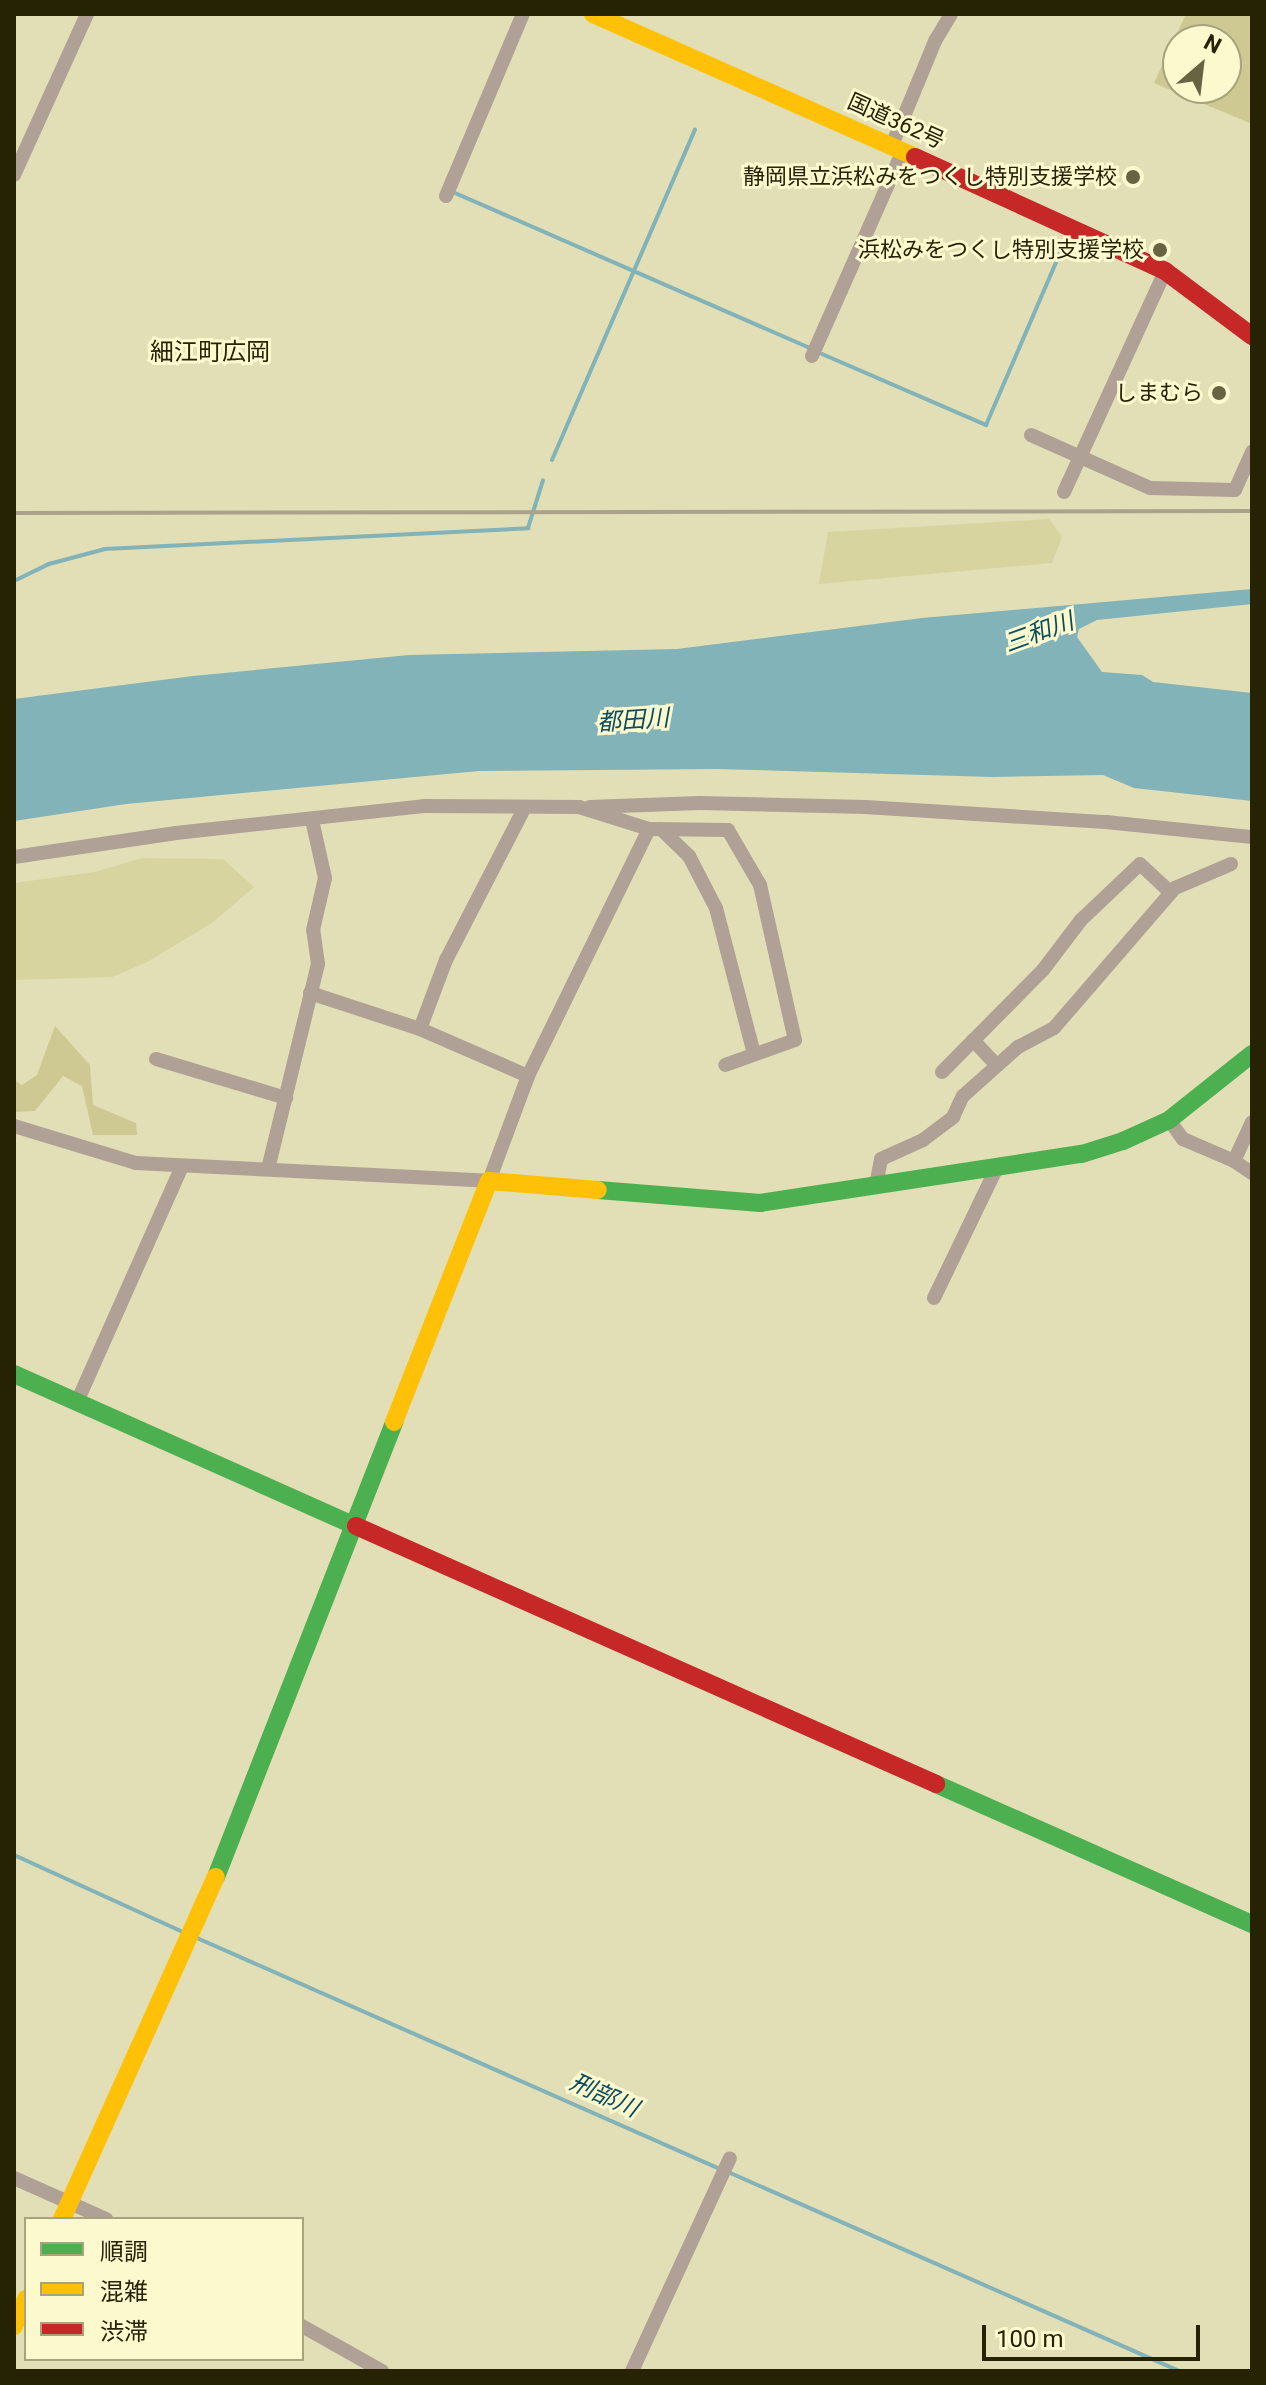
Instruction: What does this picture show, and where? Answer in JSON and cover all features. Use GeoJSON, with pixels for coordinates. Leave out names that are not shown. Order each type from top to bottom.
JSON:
{"type":"FeatureCollection","features":[{"type":"Feature","properties":{"kind":"main road","name":"国道362号"},"geometry":{"type":"LineString","coordinates":[[593,14],[1108,242],[1165,271],[1252,336]]}},
{"type":"Feature","properties":{"kind":"main road"},"geometry":{"type":"LineString","coordinates":[[66,2212],[198,1923],[489,1181],[760,1203],[1082,1154],[1123,1141],[1169,1120],[1252,1054]]}},
{"type":"Feature","properties":{"kind":"main road"},"geometry":{"type":"LineString","coordinates":[[14,1374],[1252,1924]]}},
{"type":"Feature","properties":{"kind":"main road"},"geometry":{"type":"LineString","coordinates":[[14,2326],[24,2304]]}},
{"type":"Feature","properties":{"kind":"street"},"geometry":{"type":"LineString","coordinates":[[14,175],[87,14]]}},
{"type":"Feature","properties":{"kind":"street"},"geometry":{"type":"LineString","coordinates":[[446,196],[523,14]]}},
{"type":"Feature","properties":{"kind":"street"},"geometry":{"type":"LineString","coordinates":[[812,356],[897,148],[935,41],[951,14]]}},
{"type":"Feature","properties":{"kind":"street"},"geometry":{"type":"LineString","coordinates":[[1064,492],[1165,271]]}},
{"type":"Feature","properties":{"kind":"street"},"geometry":{"type":"LineString","coordinates":[[1031,435],[1150,488],[1235,490],[1252,452]]}},
{"type":"Feature","properties":{"kind":"street"},"geometry":{"type":"LineString","coordinates":[[14,857],[176,833],[424,806],[579,807],[700,803],[865,807],[1133,824],[1252,837]]}},
{"type":"Feature","properties":{"kind":"street"},"geometry":{"type":"LineString","coordinates":[[420,1029],[452,947],[525,807]]}},
{"type":"Feature","properties":{"kind":"street"},"geometry":{"type":"LineString","coordinates":[[579,807],[655,829],[728,830],[760,885],[795,1040],[725,1065]]}},
{"type":"Feature","properties":{"kind":"street"},"geometry":{"type":"LineString","coordinates":[[268,1169],[318,964],[313,930],[325,878],[312,820]]}},
{"type":"Feature","properties":{"kind":"street"},"geometry":{"type":"LineString","coordinates":[[655,829],[689,856],[716,908],[754,1054]]}},
{"type":"Feature","properties":{"kind":"street"},"geometry":{"type":"LineString","coordinates":[[14,1126],[136,1163],[489,1181],[528,1076],[655,829]]}},
{"type":"Feature","properties":{"kind":"street"},"geometry":{"type":"LineString","coordinates":[[942,1072],[1043,970],[1081,920],[1140,864],[1171,893]]}},
{"type":"Feature","properties":{"kind":"street"},"geometry":{"type":"LineString","coordinates":[[876,1185],[881,1159],[923,1140],[953,1117],[963,1096],[1018,1047],[1054,1028],[1171,893],[1206,872],[1231,864]]}},
{"type":"Feature","properties":{"kind":"street"},"geometry":{"type":"LineString","coordinates":[[310,993],[420,1029],[528,1076]]}},
{"type":"Feature","properties":{"kind":"street"},"geometry":{"type":"LineString","coordinates":[[973,1040],[997,1066]]}},
{"type":"Feature","properties":{"kind":"street"},"geometry":{"type":"LineString","coordinates":[[156,1059],[286,1098]]}},
{"type":"Feature","properties":{"kind":"street"},"geometry":{"type":"LineString","coordinates":[[1169,1120],[1183,1139],[1234,1161],[1252,1173]]}},
{"type":"Feature","properties":{"kind":"street"},"geometry":{"type":"LineString","coordinates":[[1234,1161],[1252,1122]]}},
{"type":"Feature","properties":{"kind":"street"},"geometry":{"type":"LineString","coordinates":[[77,1402],[182,1166]]}},
{"type":"Feature","properties":{"kind":"street"},"geometry":{"type":"LineString","coordinates":[[934,1298],[997,1167]]}},
{"type":"Feature","properties":{"kind":"street"},"geometry":{"type":"LineString","coordinates":[[632,2371],[730,2158]]}},
{"type":"Feature","properties":{"kind":"street"},"geometry":{"type":"LineString","coordinates":[[14,2178],[66,2212],[95,2217]]}},
{"type":"Feature","properties":{"kind":"street"},"geometry":{"type":"LineString","coordinates":[[304,2327],[382,2371]]}},
{"type":"Feature","properties":{"kind":"shaded area"},"geometry":{"type":"Polygon","coordinates":[[[1186,14],[1252,14],[1252,124],[1204,104],[1242,104],[1242,24],[1181,24],[1186,14]]]}},
{"type":"Feature","properties":{"kind":"shaded area"},"geometry":{"type":"Polygon","coordinates":[[[1162,66],[1162,86],[1154,83],[1162,66]]]}},
{"type":"Feature","properties":{"kind":"shaded area"},"geometry":{"type":"Polygon","coordinates":[[[1049,519],[1062,537],[1052,563],[819,584],[828,532],[1049,519]]]}},
{"type":"Feature","properties":{"kind":"shaded area"},"geometry":{"type":"Polygon","coordinates":[[[142,858],[223,859],[254,887],[212,923],[147,962],[112,977],[14,980],[14,934],[19,934],[14,933],[14,883],[95,872],[142,858]]]}},
{"type":"Feature","properties":{"kind":"shaded area"},"geometry":{"type":"Polygon","coordinates":[[[55,1026],[90,1065],[93,1105],[136,1123],[137,1135],[93,1135],[82,1086],[63,1076],[35,1111],[14,1112],[14,1080],[22,1085],[37,1075],[55,1026]]]}},
{"type":"Feature","properties":{"kind":"water"},"geometry":{"type":"Polygon","coordinates":[[[1252,589],[1252,604],[1097,620],[1079,629],[1077,637],[1102,672],[1142,675],[1153,682],[1252,693],[1252,801],[1134,788],[1103,775],[992,777],[717,769],[479,771],[126,804],[14,821],[14,699],[193,676],[409,655],[677,649],[922,618],[1252,589]]]}},
{"type":"Feature","properties":{"kind":"waterway"},"geometry":{"type":"LineString","coordinates":[[552,460],[695,130]]}},
{"type":"Feature","properties":{"kind":"waterway"},"geometry":{"type":"LineString","coordinates":[[455,193],[809,348]]}},
{"type":"Feature","properties":{"kind":"waterway"},"geometry":{"type":"LineString","coordinates":[[822,354],[986,425],[1065,242]]}},
{"type":"Feature","properties":{"kind":"waterway"},"geometry":{"type":"LineString","coordinates":[[14,581],[49,564],[105,549],[528,528],[543,480]]}},
{"type":"Feature","properties":{"kind":"waterway","name":"刑部川"},"geometry":{"type":"LineString","coordinates":[[14,1855],[185,1933]]}},
{"type":"Feature","properties":{"kind":"waterway","name":"刑部川"},"geometry":{"type":"LineString","coordinates":[[197,1938],[720,2169]]}},
{"type":"Feature","properties":{"kind":"waterway","name":"刑部川"},"geometry":{"type":"LineString","coordinates":[[728,2172],[1180,2371]]}},
{"type":"Feature","properties":{"kind":"railway"},"geometry":{"type":"LineString","coordinates":[[14,513],[1252,511]]}},
{"type":"Feature","properties":{"kind":"traffic: fast"},"geometry":{"type":"LineString","coordinates":[[598,1190],[760,1203],[1082,1154],[1123,1141],[1169,1120],[1252,1054]]}},
{"type":"Feature","properties":{"kind":"traffic: fast"},"geometry":{"type":"LineString","coordinates":[[14,1374],[356,1526]]}},
{"type":"Feature","properties":{"kind":"traffic: fast"},"geometry":{"type":"LineString","coordinates":[[216,1877],[394,1422]]}},
{"type":"Feature","properties":{"kind":"traffic: fast"},"geometry":{"type":"LineString","coordinates":[[936,1784],[1252,1924]]}},
{"type":"Feature","properties":{"kind":"traffic: slow"},"geometry":{"type":"LineString","coordinates":[[593,14],[915,157]]}},
{"type":"Feature","properties":{"kind":"traffic: slow"},"geometry":{"type":"LineString","coordinates":[[394,1422],[489,1181],[598,1190]]}},
{"type":"Feature","properties":{"kind":"traffic: slow"},"geometry":{"type":"LineString","coordinates":[[63,2217],[216,1877]]}},
{"type":"Feature","properties":{"kind":"traffic: slow"},"geometry":{"type":"LineString","coordinates":[[14,2326],[24,2304]]}},
{"type":"Feature","properties":{"kind":"traffic: jam"},"geometry":{"type":"LineString","coordinates":[[915,157],[1165,271],[1252,336]]}},
{"type":"Feature","properties":{"kind":"traffic: jam"},"geometry":{"type":"LineString","coordinates":[[356,1526],[936,1784]]}},
{"type":"Feature","properties":{"kind":"place","name":"静岡県立浜松みをつくし特別支援学校"},"geometry":{"type":"Point","coordinates":[1133,177]}},
{"type":"Feature","properties":{"kind":"place","name":"浜松みをつくし特別支援学校"},"geometry":{"type":"Point","coordinates":[1160,250]}},
{"type":"Feature","properties":{"kind":"place","name":"しまむら"},"geometry":{"type":"Point","coordinates":[1219,393]}},
{"type":"Feature","properties":{"kind":"district","name":"細江町広岡"},"geometry":{"type":"Point","coordinates":[210,353]}},
{"type":"Feature","properties":{"kind":"water label","name":"三和川"},"geometry":{"type":"Point","coordinates":[1039,633]}},
{"type":"Feature","properties":{"kind":"water label","name":"都田川"},"geometry":{"type":"Point","coordinates":[633,721]}}]}
